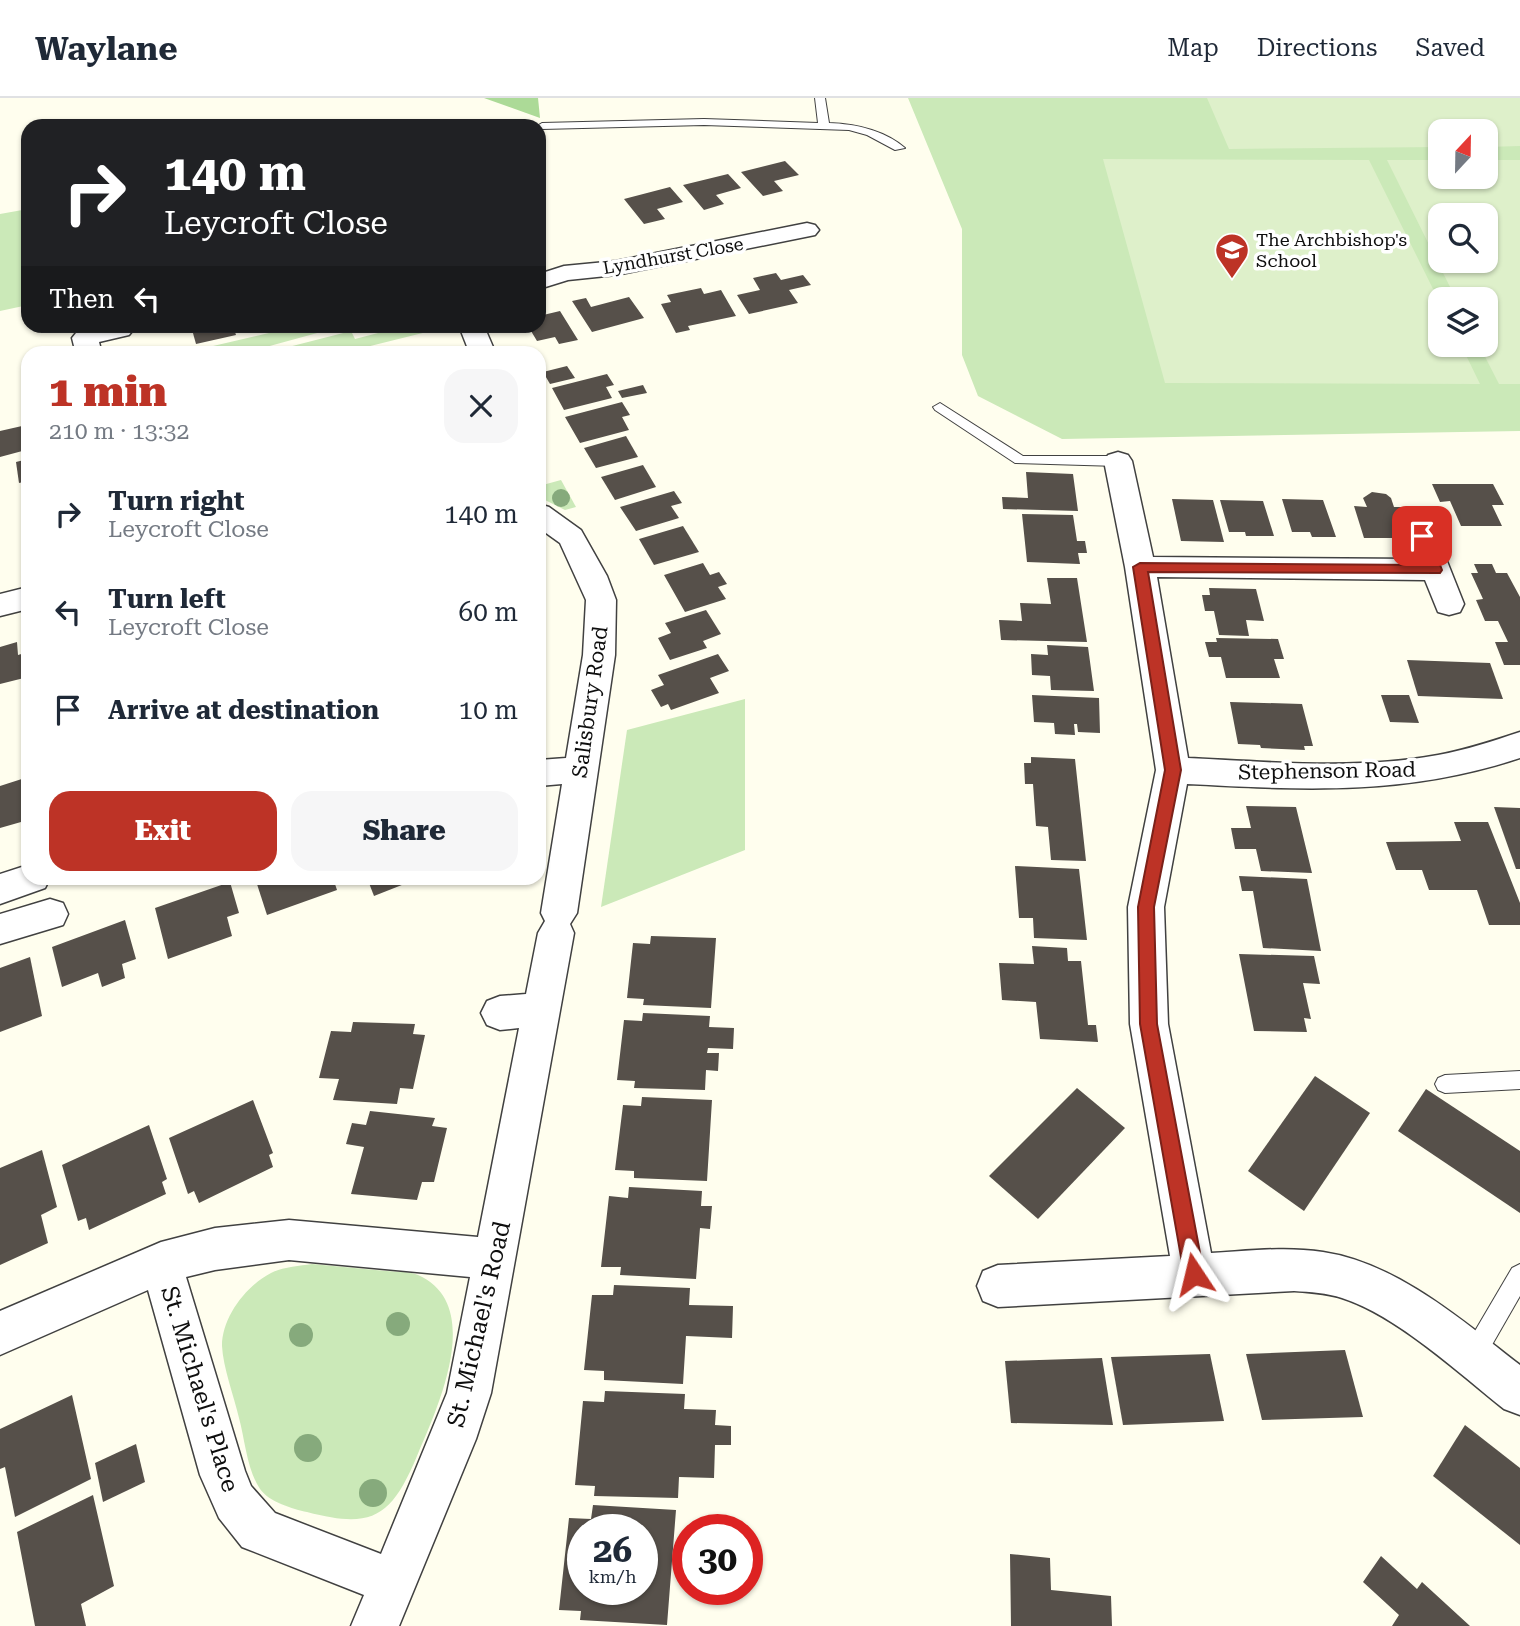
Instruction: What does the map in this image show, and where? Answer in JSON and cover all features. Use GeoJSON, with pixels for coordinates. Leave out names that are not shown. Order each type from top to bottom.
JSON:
{"type":"FeatureCollection","features":[{"type":"Feature","properties":{"kind":"street","name":"Lyndhurst Close"},"geometry":{"type":"LineString","coordinates":[[546,279],[564,273],[617,268],[807,230]]}},
{"type":"Feature","properties":{"kind":"street"},"geometry":{"type":"LineString","coordinates":[[87,346],[85,338],[107,333]]}},
{"type":"Feature","properties":{"kind":"street"},"geometry":{"type":"LineString","coordinates":[[1118,461],[1140,567],[1173,770],[1146,907],[1149,1024],[1194,1274]]}},
{"type":"Feature","properties":{"kind":"street","name":"Salisbury Road"},"geometry":{"type":"LineString","coordinates":[[546,519],[571,537],[588,566],[601,600],[599,655],[558,923]]}},
{"type":"Feature","properties":{"kind":"street"},"geometry":{"type":"LineString","coordinates":[[1422,536],[1449,604]]}},
{"type":"Feature","properties":{"kind":"street"},"geometry":{"type":"LineString","coordinates":[[1140,567],[1436,570]]}},
{"type":"Feature","properties":{"kind":"street"},"geometry":{"type":"LineString","coordinates":[[0,605],[21,600]]}},
{"type":"Feature","properties":{"kind":"street","name":"Stephenson Road"},"geometry":{"type":"LineString","coordinates":[[1173,770],[1303,776],[1390,774],[1483,760],[1520,746]]}},
{"type":"Feature","properties":{"kind":"street"},"geometry":{"type":"LineString","coordinates":[[546,772],[581,770]]}},
{"type":"Feature","properties":{"kind":"street"},"geometry":{"type":"LineString","coordinates":[[0,889],[21,882]]}},
{"type":"Feature","properties":{"kind":"street"},"geometry":{"type":"LineString","coordinates":[[0,929],[50,914]]}},
{"type":"Feature","properties":{"kind":"street","name":"St. Michael's Road"},"geometry":{"type":"LineString","coordinates":[[375,1626],[453,1439],[469,1393],[558,923]]}},
{"type":"Feature","properties":{"kind":"street"},"geometry":{"type":"LineString","coordinates":[[500,1013],[542,1009]]}},
{"type":"Feature","properties":{"kind":"street","name":"St. Michael's Place"},"geometry":{"type":"LineString","coordinates":[[0,1333],[162,1263],[215,1249],[289,1240],[496,1259]]}},
{"type":"Feature","properties":{"kind":"street","name":"St. Michael's Place"},"geometry":{"type":"LineString","coordinates":[[162,1263],[223,1475],[235,1502],[259,1530],[393,1583]]}},
{"type":"Feature","properties":{"kind":"street"},"geometry":{"type":"LineString","coordinates":[[998,1286],[1294,1270],[1329,1273],[1350,1279],[1389,1299],[1473,1356],[1520,1393]]}},
{"type":"Feature","properties":{"kind":"lane"},"geometry":{"type":"LineString","coordinates":[[820,98],[824,126]]}},
{"type":"Feature","properties":{"kind":"lane"},"geometry":{"type":"LineString","coordinates":[[546,126],[704,122],[850,127],[871,133],[900,148]]}},
{"type":"Feature","properties":{"kind":"lane"},"geometry":{"type":"LineString","coordinates":[[940,407],[1020,460],[1118,461]]}},
{"type":"Feature","properties":{"kind":"lane"},"geometry":{"type":"LineString","coordinates":[[1445,1084],[1520,1080]]}},
{"type":"Feature","properties":{"kind":"lane"},"geometry":{"type":"LineString","coordinates":[[1473,1356],[1520,1275]]}},
{"type":"Feature","properties":{"kind":"green space"},"geometry":{"type":"Polygon","coordinates":[[[484,98],[538,98],[540,118],[484,98]]]}},
{"type":"Feature","properties":{"kind":"green space","name":"The Archbishop's School"},"geometry":{"type":"Polygon","coordinates":[[[908,98],[1520,98],[1520,431],[1062,439],[978,396],[962,355],[962,229],[908,98]]]}},
{"type":"Feature","properties":{"kind":"green space"},"geometry":{"type":"Polygon","coordinates":[[[1207,98],[1520,98],[1520,146],[1498,147],[1498,119],[1428,119],[1428,147],[1229,149],[1207,98]]]}},
{"type":"Feature","properties":{"kind":"green space"},"geometry":{"type":"Polygon","coordinates":[[[1103,159],[1369,160],[1432,287],[1428,287],[1428,357],[1467,357],[1480,384],[1165,383],[1103,159]]]}},
{"type":"Feature","properties":{"kind":"green space"},"geometry":{"type":"Polygon","coordinates":[[[1387,160],[1428,160],[1428,189],[1498,189],[1498,160],[1520,160],[1520,384],[1499,384],[1485,357],[1498,357],[1498,287],[1450,287],[1443,273],[1498,273],[1498,203],[1428,203],[1428,243],[1387,160]]]}},
{"type":"Feature","properties":{"kind":"green space"},"geometry":{"type":"Polygon","coordinates":[[[21,210],[21,306],[0,311],[0,214],[21,210]]]}},
{"type":"Feature","properties":{"kind":"green space"},"geometry":{"type":"Polygon","coordinates":[[[269,333],[317,333],[270,346],[213,346],[269,333]]]}},
{"type":"Feature","properties":{"kind":"green space"},"geometry":{"type":"Polygon","coordinates":[[[343,333],[352,333],[355,339],[378,333],[423,333],[370,346],[292,346],[343,333]]]}},
{"type":"Feature","properties":{"kind":"green space"},"geometry":{"type":"Polygon","coordinates":[[[561,480],[576,507],[565,510],[546,500],[546,484],[561,480]]]}},
{"type":"Feature","properties":{"kind":"green space"},"geometry":{"type":"Polygon","coordinates":[[[745,699],[745,850],[601,907],[627,730],[745,699]]]}},
{"type":"Feature","properties":{"kind":"green space"},"geometry":{"type":"Polygon","coordinates":[[[312,1264],[418,1275],[438,1289],[449,1309],[453,1333],[450,1359],[444,1386],[426,1436],[398,1493],[377,1514],[364,1518],[329,1517],[301,1511],[264,1494],[249,1464],[224,1363],[222,1346],[226,1324],[245,1294],[271,1273],[312,1264]]]}},
{"type":"Feature","properties":{"kind":"building"},"geometry":{"type":"Polygon","coordinates":[[[785,161],[799,175],[774,181],[783,191],[763,196],[741,172],[785,161]]]}},
{"type":"Feature","properties":{"kind":"building"},"geometry":{"type":"Polygon","coordinates":[[[728,174],[741,188],[716,195],[724,204],[704,210],[683,185],[728,174]]]}},
{"type":"Feature","properties":{"kind":"building"},"geometry":{"type":"Polygon","coordinates":[[[670,187],[683,202],[657,209],[665,219],[644,224],[624,199],[670,187]]]}},
{"type":"Feature","properties":{"kind":"building"},"geometry":{"type":"Polygon","coordinates":[[[776,273],[781,280],[803,275],[811,285],[789,290],[798,303],[749,314],[737,295],[760,290],[753,278],[776,273]]]}},
{"type":"Feature","properties":{"kind":"building"},"geometry":{"type":"Polygon","coordinates":[[[701,288],[704,294],[721,290],[736,316],[688,326],[690,330],[676,333],[661,304],[671,302],[667,295],[701,288]]]}},
{"type":"Feature","properties":{"kind":"building"},"geometry":{"type":"Polygon","coordinates":[[[629,297],[644,318],[592,332],[572,301],[586,298],[591,307],[629,297]]]}},
{"type":"Feature","properties":{"kind":"building"},"geometry":{"type":"Polygon","coordinates":[[[560,311],[578,340],[559,344],[555,337],[537,341],[532,333],[546,333],[546,314],[560,311]]]}},
{"type":"Feature","properties":{"kind":"building"},"geometry":{"type":"Polygon","coordinates":[[[193,333],[236,335],[196,344],[193,333]]]}},
{"type":"Feature","properties":{"kind":"building"},"geometry":{"type":"Polygon","coordinates":[[[567,366],[575,378],[550,384],[546,371],[567,366]]]}},
{"type":"Feature","properties":{"kind":"building"},"geometry":{"type":"Polygon","coordinates":[[[607,374],[614,385],[606,387],[612,398],[564,410],[552,388],[607,374]]]}},
{"type":"Feature","properties":{"kind":"building"},"geometry":{"type":"Polygon","coordinates":[[[643,385],[647,393],[622,398],[618,391],[643,385]]]}},
{"type":"Feature","properties":{"kind":"building"},"geometry":{"type":"Polygon","coordinates":[[[622,402],[630,415],[622,417],[629,430],[580,443],[565,417],[622,402]]]}},
{"type":"Feature","properties":{"kind":"building"},"geometry":{"type":"Polygon","coordinates":[[[21,426],[21,451],[0,457],[0,431],[21,426]]]}},
{"type":"Feature","properties":{"kind":"building"},"geometry":{"type":"Polygon","coordinates":[[[626,436],[638,457],[596,468],[584,448],[626,436]]]}},
{"type":"Feature","properties":{"kind":"building"},"geometry":{"type":"Polygon","coordinates":[[[21,461],[19,483],[16,462],[21,461]]]}},
{"type":"Feature","properties":{"kind":"building"},"geometry":{"type":"Polygon","coordinates":[[[643,465],[656,487],[615,500],[601,477],[643,465]]]}},
{"type":"Feature","properties":{"kind":"building"},"geometry":{"type":"Polygon","coordinates":[[[1026,472],[1073,474],[1078,511],[1003,509],[1002,497],[1028,498],[1026,472]]]}},
{"type":"Feature","properties":{"kind":"building"},"geometry":{"type":"Polygon","coordinates":[[[1432,484],[1493,484],[1504,505],[1492,505],[1502,526],[1461,526],[1450,501],[1440,502],[1432,484]]]}},
{"type":"Feature","properties":{"kind":"building"},"geometry":{"type":"Polygon","coordinates":[[[674,491],[682,503],[671,506],[679,518],[636,531],[620,507],[674,491]]]}},
{"type":"Feature","properties":{"kind":"building"},"geometry":{"type":"Polygon","coordinates":[[[1372,492],[1386,494],[1391,498],[1394,507],[1401,507],[1413,538],[1364,538],[1354,506],[1367,507],[1363,498],[1372,492]]]}},
{"type":"Feature","properties":{"kind":"building"},"geometry":{"type":"Polygon","coordinates":[[[1172,499],[1213,500],[1224,542],[1181,541],[1172,499]]]}},
{"type":"Feature","properties":{"kind":"building"},"geometry":{"type":"Polygon","coordinates":[[[1282,499],[1323,500],[1336,537],[1312,537],[1310,532],[1292,532],[1282,499]]]}},
{"type":"Feature","properties":{"kind":"building"},"geometry":{"type":"Polygon","coordinates":[[[1220,500],[1263,501],[1274,536],[1246,536],[1245,532],[1229,532],[1220,500]]]}},
{"type":"Feature","properties":{"kind":"building"},"geometry":{"type":"Polygon","coordinates":[[[1022,514],[1073,515],[1077,541],[1085,541],[1087,553],[1078,553],[1080,564],[1027,562],[1022,514]]]}},
{"type":"Feature","properties":{"kind":"building"},"geometry":{"type":"Polygon","coordinates":[[[683,526],[699,552],[654,565],[639,539],[683,526]]]}},
{"type":"Feature","properties":{"kind":"building"},"geometry":{"type":"Polygon","coordinates":[[[703,563],[710,575],[719,572],[727,584],[718,587],[726,599],[685,612],[664,575],[703,563]]]}},
{"type":"Feature","properties":{"kind":"building"},"geometry":{"type":"Polygon","coordinates":[[[1474,564],[1492,564],[1496,573],[1507,573],[1520,597],[1520,665],[1504,665],[1495,642],[1508,642],[1498,621],[1485,621],[1476,600],[1483,599],[1471,573],[1478,573],[1474,564]]]}},
{"type":"Feature","properties":{"kind":"building"},"geometry":{"type":"Polygon","coordinates":[[[1047,578],[1077,578],[1087,642],[1001,640],[999,620],[1022,621],[1020,603],[1051,604],[1047,578]]]}},
{"type":"Feature","properties":{"kind":"building"},"geometry":{"type":"Polygon","coordinates":[[[1209,588],[1256,589],[1264,621],[1246,620],[1249,636],[1219,635],[1214,611],[1205,611],[1202,595],[1210,595],[1209,588]]]}},
{"type":"Feature","properties":{"kind":"building"},"geometry":{"type":"Polygon","coordinates":[[[706,610],[721,634],[703,641],[707,648],[670,660],[658,638],[671,633],[665,623],[706,610]]]}},
{"type":"Feature","properties":{"kind":"building"},"geometry":{"type":"Polygon","coordinates":[[[1216,638],[1278,639],[1284,659],[1274,659],[1280,678],[1226,678],[1221,657],[1209,657],[1205,642],[1217,642],[1216,638]]]}},
{"type":"Feature","properties":{"kind":"building"},"geometry":{"type":"Polygon","coordinates":[[[17,642],[18,655],[21,654],[21,679],[0,684],[0,647],[17,642]]]}},
{"type":"Feature","properties":{"kind":"building"},"geometry":{"type":"Polygon","coordinates":[[[1047,645],[1088,647],[1094,691],[1051,690],[1050,676],[1032,675],[1031,654],[1048,655],[1047,645]]]}},
{"type":"Feature","properties":{"kind":"building"},"geometry":{"type":"Polygon","coordinates":[[[718,654],[729,671],[710,678],[719,693],[671,710],[668,704],[661,707],[651,690],[664,685],[658,675],[718,654]]]}},
{"type":"Feature","properties":{"kind":"building"},"geometry":{"type":"Polygon","coordinates":[[[1407,660],[1490,663],[1503,699],[1418,696],[1407,660]]]}},
{"type":"Feature","properties":{"kind":"building"},"geometry":{"type":"Polygon","coordinates":[[[1032,695],[1099,698],[1100,733],[1078,732],[1077,724],[1074,724],[1075,735],[1055,734],[1054,723],[1034,722],[1032,695]]]}},
{"type":"Feature","properties":{"kind":"building"},"geometry":{"type":"Polygon","coordinates":[[[1381,695],[1409,695],[1419,723],[1390,722],[1381,695]]]}},
{"type":"Feature","properties":{"kind":"building"},"geometry":{"type":"Polygon","coordinates":[[[1230,702],[1302,704],[1313,746],[1304,746],[1305,750],[1238,744],[1230,702]]]}},
{"type":"Feature","properties":{"kind":"building"},"geometry":{"type":"Polygon","coordinates":[[[1031,757],[1075,759],[1086,861],[1051,860],[1048,827],[1036,826],[1033,784],[1025,784],[1024,763],[1031,763],[1031,757]]]}},
{"type":"Feature","properties":{"kind":"building"},"geometry":{"type":"Polygon","coordinates":[[[21,779],[21,822],[0,828],[0,786],[21,779]]]}},
{"type":"Feature","properties":{"kind":"building"},"geometry":{"type":"Polygon","coordinates":[[[1246,806],[1296,807],[1312,873],[1261,871],[1256,849],[1235,849],[1231,828],[1251,828],[1246,806]]]}},
{"type":"Feature","properties":{"kind":"building"},"geometry":{"type":"Polygon","coordinates":[[[1494,807],[1520,808],[1520,869],[1516,869],[1494,807]]]}},
{"type":"Feature","properties":{"kind":"building"},"geometry":{"type":"Polygon","coordinates":[[[1454,822],[1488,822],[1520,903],[1520,925],[1489,925],[1477,890],[1429,890],[1422,870],[1396,870],[1386,842],[1461,841],[1454,822]]]}},
{"type":"Feature","properties":{"kind":"building"},"geometry":{"type":"Polygon","coordinates":[[[1015,866],[1079,869],[1087,940],[1034,938],[1033,918],[1019,918],[1015,866]]]}},
{"type":"Feature","properties":{"kind":"building"},"geometry":{"type":"Polygon","coordinates":[[[1239,876],[1307,879],[1321,951],[1263,948],[1253,891],[1242,891],[1239,876]]]}},
{"type":"Feature","properties":{"kind":"building"},"geometry":{"type":"Polygon","coordinates":[[[221,885],[231,885],[239,913],[227,917],[232,936],[168,959],[155,908],[221,885]]]}},
{"type":"Feature","properties":{"kind":"building"},"geometry":{"type":"Polygon","coordinates":[[[257,885],[335,885],[337,890],[267,915],[257,885]]]}},
{"type":"Feature","properties":{"kind":"building"},"geometry":{"type":"Polygon","coordinates":[[[370,885],[402,885],[374,896],[370,885]]]}},
{"type":"Feature","properties":{"kind":"building"},"geometry":{"type":"Polygon","coordinates":[[[125,920],[136,959],[122,964],[125,978],[102,987],[98,973],[62,987],[52,947],[125,920]]]}},
{"type":"Feature","properties":{"kind":"building"},"geometry":{"type":"Polygon","coordinates":[[[651,936],[716,938],[711,1008],[643,1005],[644,999],[627,998],[633,943],[650,944],[651,936]]]}},
{"type":"Feature","properties":{"kind":"building"},"geometry":{"type":"Polygon","coordinates":[[[1032,946],[1067,948],[1068,961],[1081,961],[1088,1025],[1096,1025],[1098,1042],[1040,1039],[1036,1002],[1002,1000],[999,963],[1034,964],[1032,946]]]}},
{"type":"Feature","properties":{"kind":"building"},"geometry":{"type":"Polygon","coordinates":[[[1239,954],[1314,956],[1320,984],[1303,983],[1311,1019],[1304,1018],[1307,1032],[1254,1031],[1239,954]]]}},
{"type":"Feature","properties":{"kind":"building"},"geometry":{"type":"Polygon","coordinates":[[[30,957],[42,1016],[0,1032],[0,968],[30,957]]]}},
{"type":"Feature","properties":{"kind":"building"},"geometry":{"type":"Polygon","coordinates":[[[643,1013],[710,1016],[709,1027],[734,1028],[733,1049],[708,1048],[707,1053],[719,1053],[718,1071],[706,1070],[705,1090],[634,1088],[635,1081],[617,1080],[624,1020],[642,1021],[643,1013]]]}},
{"type":"Feature","properties":{"kind":"building"},"geometry":{"type":"Polygon","coordinates":[[[353,1022],[415,1024],[413,1034],[425,1035],[413,1089],[400,1088],[397,1104],[333,1100],[339,1079],[319,1078],[331,1031],[351,1032],[353,1022]]]}},
{"type":"Feature","properties":{"kind":"building"},"geometry":{"type":"Polygon","coordinates":[[[1315,1076],[1370,1113],[1304,1211],[1248,1171],[1315,1076]]]}},
{"type":"Feature","properties":{"kind":"building"},"geometry":{"type":"Polygon","coordinates":[[[1077,1088],[1125,1128],[1038,1219],[989,1176],[1077,1088]]]}},
{"type":"Feature","properties":{"kind":"building"},"geometry":{"type":"Polygon","coordinates":[[[1426,1089],[1520,1151],[1520,1213],[1398,1131],[1426,1089]]]}},
{"type":"Feature","properties":{"kind":"building"},"geometry":{"type":"Polygon","coordinates":[[[642,1097],[712,1100],[707,1181],[634,1178],[634,1171],[615,1170],[623,1105],[641,1106],[642,1097]]]}},
{"type":"Feature","properties":{"kind":"building"},"geometry":{"type":"Polygon","coordinates":[[[253,1100],[273,1153],[269,1155],[273,1167],[199,1203],[194,1191],[188,1194],[169,1138],[253,1100]]]}},
{"type":"Feature","properties":{"kind":"building"},"geometry":{"type":"Polygon","coordinates":[[[370,1111],[435,1118],[432,1126],[447,1128],[434,1182],[422,1182],[417,1200],[351,1194],[364,1147],[346,1144],[352,1123],[366,1125],[370,1111]]]}},
{"type":"Feature","properties":{"kind":"building"},"geometry":{"type":"Polygon","coordinates":[[[149,1125],[167,1179],[162,1182],[166,1194],[89,1230],[86,1218],[78,1221],[62,1165],[149,1125]]]}},
{"type":"Feature","properties":{"kind":"building"},"geometry":{"type":"Polygon","coordinates":[[[42,1150],[57,1207],[41,1215],[48,1243],[0,1265],[0,1168],[42,1150]]]}},
{"type":"Feature","properties":{"kind":"building"},"geometry":{"type":"Polygon","coordinates":[[[629,1187],[702,1191],[701,1206],[712,1206],[710,1229],[700,1228],[696,1279],[620,1275],[621,1267],[601,1267],[609,1196],[628,1198],[629,1187]]]}},
{"type":"Feature","properties":{"kind":"building"},"geometry":{"type":"Polygon","coordinates":[[[614,1285],[690,1288],[689,1305],[733,1306],[732,1338],[686,1336],[683,1384],[604,1380],[604,1371],[584,1370],[592,1295],[613,1295],[614,1285]]]}},
{"type":"Feature","properties":{"kind":"building"},"geometry":{"type":"Polygon","coordinates":[[[1345,1350],[1363,1417],[1262,1420],[1246,1354],[1345,1350]]]}},
{"type":"Feature","properties":{"kind":"building"},"geometry":{"type":"Polygon","coordinates":[[[1210,1354],[1224,1421],[1123,1425],[1111,1357],[1210,1354]]]}},
{"type":"Feature","properties":{"kind":"building"},"geometry":{"type":"Polygon","coordinates":[[[1102,1358],[1113,1425],[1011,1423],[1005,1361],[1102,1358]]]}},
{"type":"Feature","properties":{"kind":"building"},"geometry":{"type":"Polygon","coordinates":[[[605,1391],[685,1394],[684,1409],[716,1410],[715,1425],[731,1426],[731,1445],[715,1445],[714,1478],[679,1477],[678,1498],[594,1496],[595,1486],[575,1485],[583,1401],[604,1402],[605,1391]]]}},
{"type":"Feature","properties":{"kind":"building"},"geometry":{"type":"Polygon","coordinates":[[[72,1395],[91,1479],[15,1517],[5,1467],[0,1469],[0,1429],[72,1395]]]}},
{"type":"Feature","properties":{"kind":"building"},"geometry":{"type":"Polygon","coordinates":[[[1465,1425],[1520,1468],[1520,1545],[1433,1476],[1465,1425]]]}},
{"type":"Feature","properties":{"kind":"building"},"geometry":{"type":"Polygon","coordinates":[[[136,1444],[145,1482],[103,1502],[95,1463],[136,1444]]]}},
{"type":"Feature","properties":{"kind":"building"},"geometry":{"type":"Polygon","coordinates":[[[93,1495],[114,1586],[81,1604],[86,1626],[35,1626],[17,1532],[93,1495]]]}},
{"type":"Feature","properties":{"kind":"building"},"geometry":{"type":"Polygon","coordinates":[[[593,1505],[676,1510],[676,1514],[672,1514],[672,1561],[667,1625],[580,1620],[581,1611],[559,1610],[567,1536],[567,1605],[658,1605],[658,1514],[592,1514],[593,1505]]]}},
{"type":"Feature","properties":{"kind":"building"},"geometry":{"type":"Polygon","coordinates":[[[1010,1554],[1050,1558],[1051,1590],[1111,1596],[1112,1626],[1011,1626],[1010,1554]]]}},
{"type":"Feature","properties":{"kind":"building"},"geometry":{"type":"Polygon","coordinates":[[[1381,1556],[1417,1589],[1422,1582],[1470,1626],[1392,1626],[1399,1615],[1363,1582],[1381,1556]]]}},
{"type":"Feature","properties":{"kind":"place","name":"The Archbishop's School"},"geometry":{"type":"Point","coordinates":[1232,280]}},
{"type":"Feature","properties":{"kind":"route"},"geometry":{"type":"LineString","coordinates":[[1194,1274],[1149,1024],[1146,907],[1173,770],[1140,567],[1436,570],[1422,536]]}}]}
